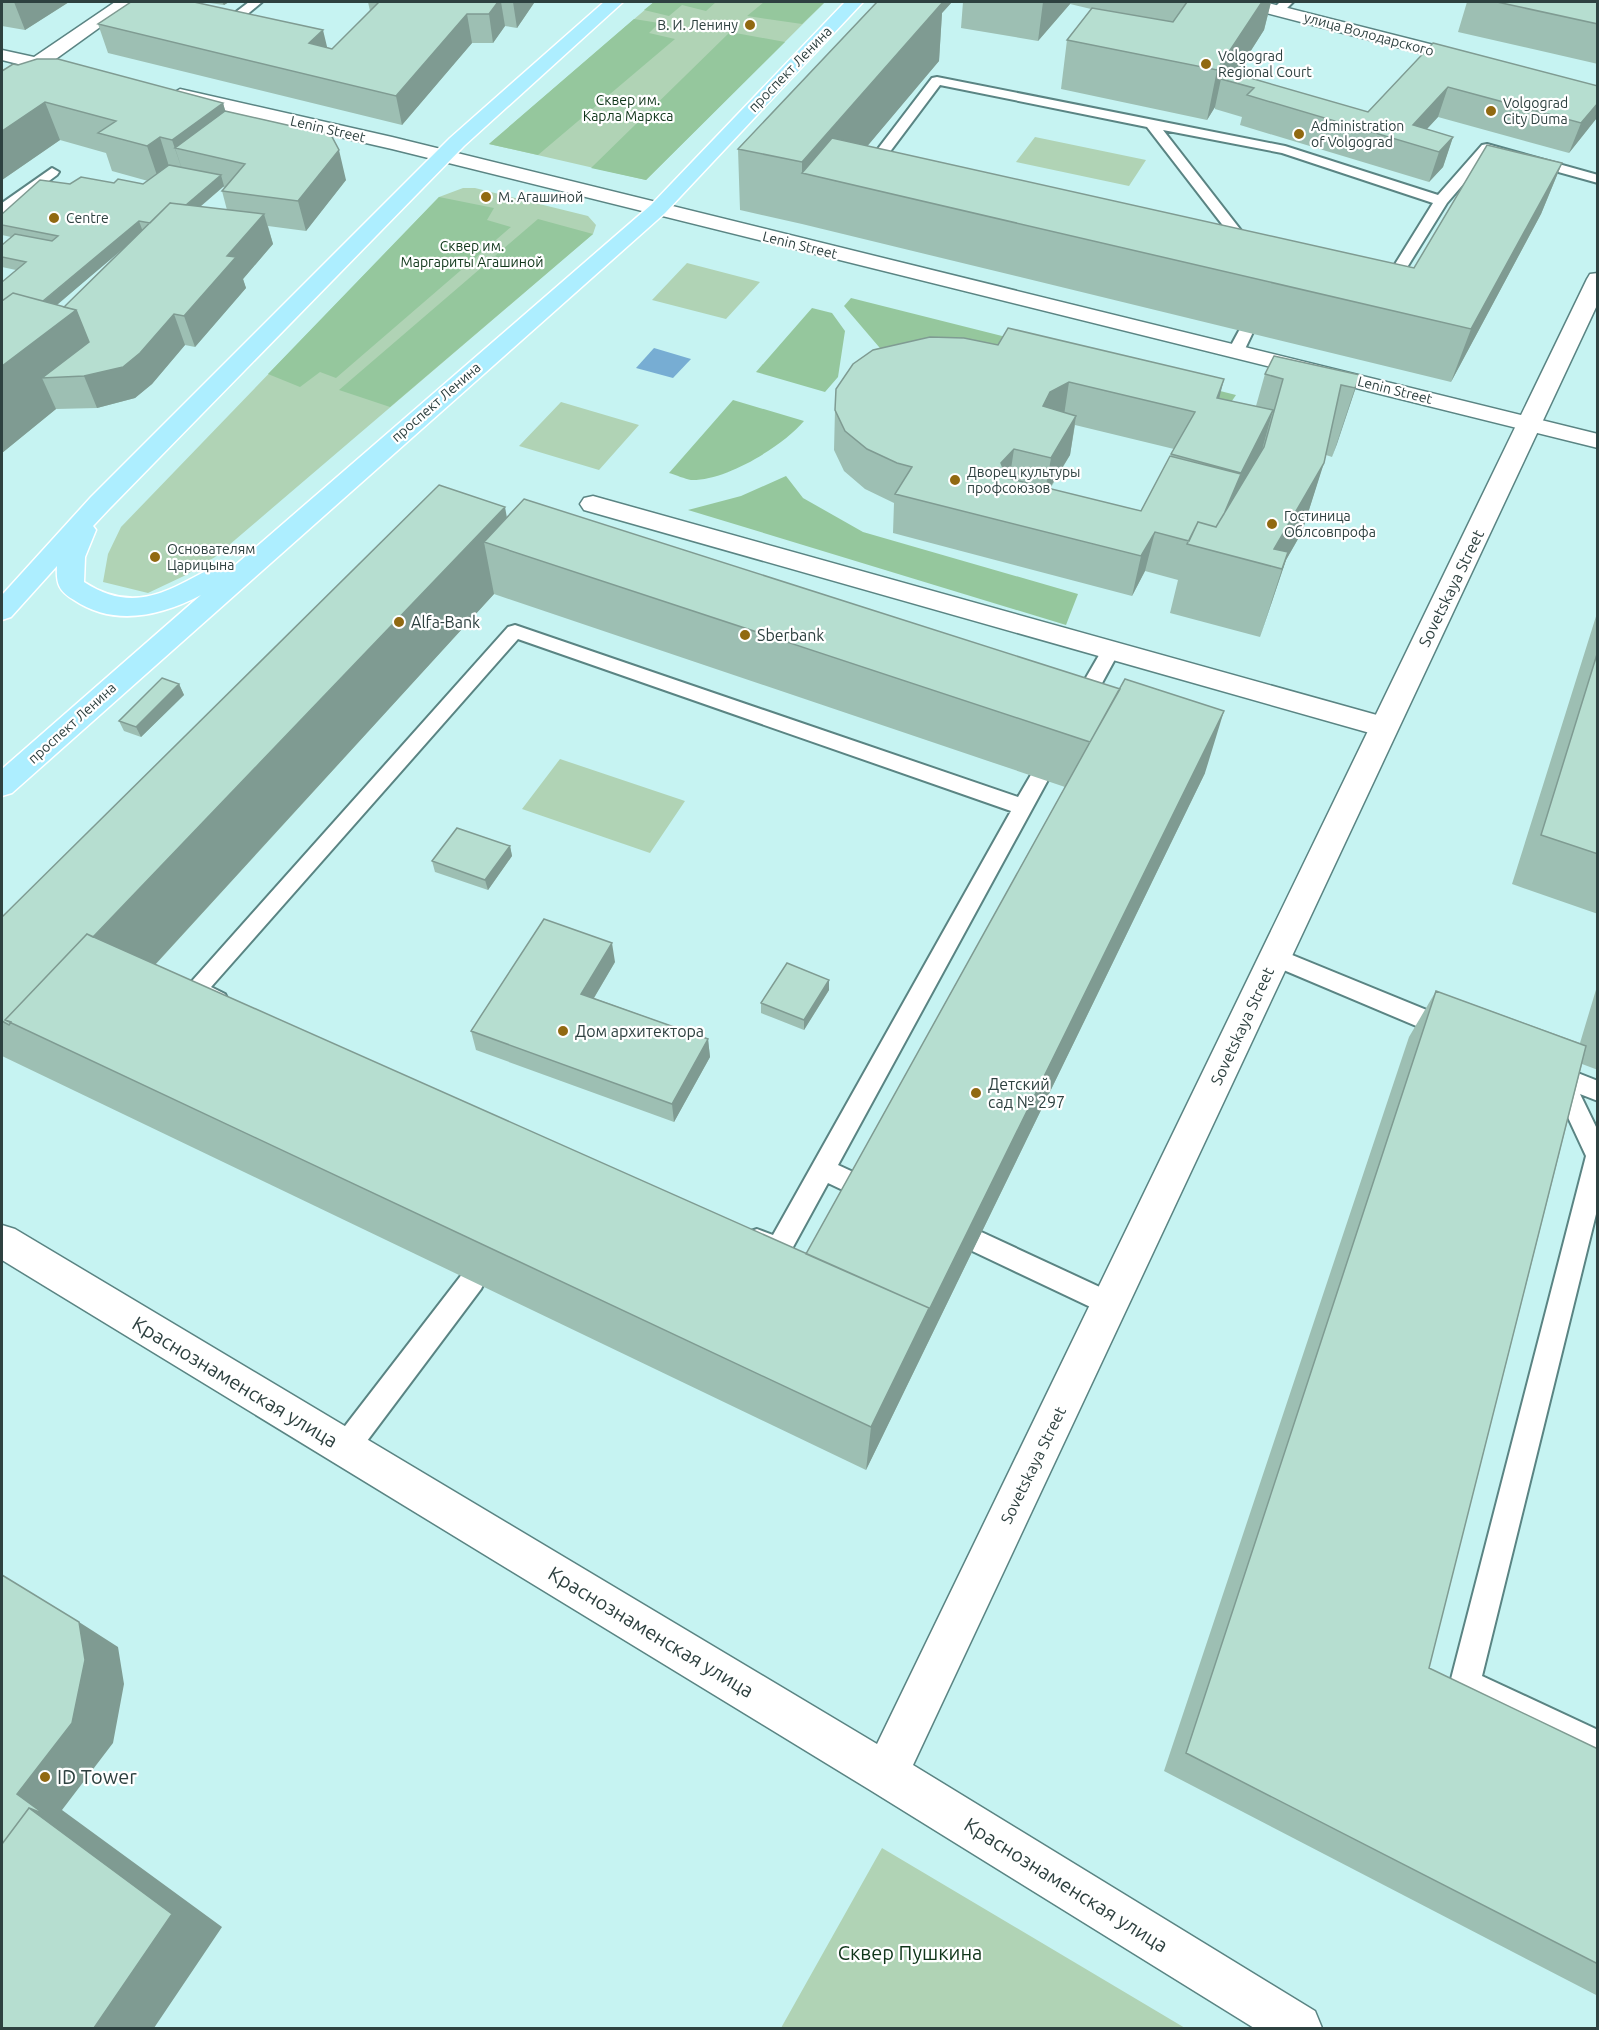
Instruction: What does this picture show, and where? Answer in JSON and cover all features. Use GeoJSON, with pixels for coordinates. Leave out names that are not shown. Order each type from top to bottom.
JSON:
{"type":"FeatureCollection","features":[{"type":"Feature","properties":{"kind":"main road"},"geometry":{"type":"LineString","coordinates":[[2,611],[100,503],[443,157],[614,2]]}},
{"type":"Feature","properties":{"kind":"main road","name":"проспект Ленина"},"geometry":{"type":"LineString","coordinates":[[2,785],[271,546],[658,209],[854,2]]}},
{"type":"Feature","properties":{"kind":"main road"},"geometry":{"type":"LineString","coordinates":[[100,503],[77,539],[69,571],[71,586],[85,598],[116,609],[150,607],[180,596],[271,546]]}},
{"type":"Feature","properties":{"kind":"street"},"geometry":{"type":"LineString","coordinates":[[2,87],[129,2]]}},
{"type":"Feature","properties":{"kind":"street","name":"улица Володарского"},"geometry":{"type":"LineString","coordinates":[[1245,2],[1283,6],[1485,64]]}},
{"type":"Feature","properties":{"kind":"street"},"geometry":{"type":"LineString","coordinates":[[2,55],[91,75]]}},
{"type":"Feature","properties":{"kind":"street","name":"Lenin Street"},"geometry":{"type":"LineString","coordinates":[[160,90],[658,209],[1598,441]]}},
{"type":"Feature","properties":{"kind":"street","name":"Sovetskaya Street"},"geometry":{"type":"LineString","coordinates":[[886,1774],[1384,727],[1531,424],[1598,279]]}},
{"type":"Feature","properties":{"kind":"street"},"geometry":{"type":"LineString","coordinates":[[593,504],[1384,727]]}},
{"type":"Feature","properties":{"kind":"street","name":"Краснознаменская улица"},"geometry":{"type":"LineString","coordinates":[[2,1241],[886,1774],[1298,2028]]}},
{"type":"Feature","properties":{"kind":"lane"},"geometry":{"type":"LineString","coordinates":[[250,29],[222,23],[256,2]]}},
{"type":"Feature","properties":{"kind":"lane"},"geometry":{"type":"LineString","coordinates":[[869,187],[858,184],[938,81],[1285,150],[1441,201]]}},
{"type":"Feature","properties":{"kind":"lane"},"geometry":{"type":"LineString","coordinates":[[1152,124],[1257,261]]}},
{"type":"Feature","properties":{"kind":"lane"},"geometry":{"type":"LineString","coordinates":[[1377,305],[1441,201],[1487,148],[1598,178]]}},
{"type":"Feature","properties":{"kind":"lane"},"geometry":{"type":"LineString","coordinates":[[2,209],[52,172]]}},
{"type":"Feature","properties":{"kind":"lane"},"geometry":{"type":"LineString","coordinates":[[1236,351],[1246,330]]}},
{"type":"Feature","properties":{"kind":"lane"},"geometry":{"type":"LineString","coordinates":[[238,1009],[195,990],[515,631],[1023,807]]}},
{"type":"Feature","properties":{"kind":"lane"},"geometry":{"type":"LineString","coordinates":[[1068,727],[1111,650]]}},
{"type":"Feature","properties":{"kind":"lane"},"geometry":{"type":"LineString","coordinates":[[736,1231],[778,1250],[1039,778]]}},
{"type":"Feature","properties":{"kind":"lane"},"geometry":{"type":"LineString","coordinates":[[1275,957],[1463,1035]]}},
{"type":"Feature","properties":{"kind":"lane"},"geometry":{"type":"LineString","coordinates":[[1528,1062],[1598,1091]]}},
{"type":"Feature","properties":{"kind":"lane"},"geometry":{"type":"LineString","coordinates":[[1560,1076],[1597,1155],[1465,1683],[1598,1746]]}},
{"type":"Feature","properties":{"kind":"lane"},"geometry":{"type":"LineString","coordinates":[[822,1169],[867,1190]]}},
{"type":"Feature","properties":{"kind":"lane"},"geometry":{"type":"LineString","coordinates":[[977,1241],[1110,1304]]}},
{"type":"Feature","properties":{"kind":"lane"},"geometry":{"type":"LineString","coordinates":[[345,1448],[472,1281]]}},
{"type":"Feature","properties":{"kind":"green space","name":"Сквер им. Карла Маркса"},"geometry":{"type":"Polygon","coordinates":[[[654,2],[825,2],[646,180],[489,144],[654,2]]]}},
{"type":"Feature","properties":{"kind":"green space"},"geometry":{"type":"Polygon","coordinates":[[[654,2],[716,2],[706,11],[682,5],[669,16],[644,10],[654,2]]]}},
{"type":"Feature","properties":{"kind":"green space"},"geometry":{"type":"Polygon","coordinates":[[[764,2],[825,2],[802,24],[747,16],[764,2]]]}},
{"type":"Feature","properties":{"kind":"green space"},"geometry":{"type":"Polygon","coordinates":[[[634,19],[659,23],[649,33],[675,39],[538,155],[489,144],[634,19]]]}},
{"type":"Feature","properties":{"kind":"green space"},"geometry":{"type":"Polygon","coordinates":[[[730,32],[785,42],[646,180],[591,168],[730,32]]]}},
{"type":"Feature","properties":{"kind":"green space"},"geometry":{"type":"Polygon","coordinates":[[[1035,137],[1146,160],[1129,186],[1016,162],[1035,137]]]}},
{"type":"Feature","properties":{"kind":"green space","name":"Сквер им. Маргариты Агашиной"},"geometry":{"type":"Polygon","coordinates":[[[463,188],[475,188],[588,216],[596,225],[593,234],[215,557],[186,575],[148,593],[103,582],[108,554],[121,527],[439,197],[463,188]]]}},
{"type":"Feature","properties":{"kind":"green space"},"geometry":{"type":"Polygon","coordinates":[[[439,197],[494,208],[487,220],[511,227],[336,378],[320,372],[300,387],[268,374],[439,197]]]}},
{"type":"Feature","properties":{"kind":"green space"},"geometry":{"type":"Polygon","coordinates":[[[538,219],[593,234],[390,407],[339,390],[538,219]]]}},
{"type":"Feature","properties":{"kind":"green space"},"geometry":{"type":"Polygon","coordinates":[[[687,263],[760,282],[726,319],[652,300],[687,263]]]}},
{"type":"Feature","properties":{"kind":"green space"},"geometry":{"type":"Polygon","coordinates":[[[851,298],[1236,395],[1225,411],[885,354],[844,306],[851,298]]]}},
{"type":"Feature","properties":{"kind":"green space"},"geometry":{"type":"Polygon","coordinates":[[[812,308],[832,313],[845,331],[838,377],[825,392],[756,372],[812,308]]]}},
{"type":"Feature","properties":{"kind":"green space"},"geometry":{"type":"Polygon","coordinates":[[[733,400],[804,421],[795,431],[768,451],[720,475],[691,480],[669,473],[733,400]]]}},
{"type":"Feature","properties":{"kind":"green space"},"geometry":{"type":"Polygon","coordinates":[[[561,402],[639,425],[599,470],[519,446],[561,402]]]}},
{"type":"Feature","properties":{"kind":"green space"},"geometry":{"type":"Polygon","coordinates":[[[786,476],[803,498],[863,532],[1078,594],[1066,625],[688,510],[741,496],[786,476]]]}},
{"type":"Feature","properties":{"kind":"green space"},"geometry":{"type":"Polygon","coordinates":[[[560,759],[685,801],[650,853],[522,809],[560,759]]]}},
{"type":"Feature","properties":{"kind":"green space","name":"Сквер Пушкина"},"geometry":{"type":"Polygon","coordinates":[[[882,1848],[1185,2028],[781,2028],[882,1848]]]}},
{"type":"Feature","properties":{"kind":"water"},"geometry":{"type":"Polygon","coordinates":[[[654,348],[691,359],[673,378],[636,368],[654,348]]]}},
{"type":"Feature","properties":{"kind":"building"},"geometry":{"type":"Polygon","coordinates":[[[131,2],[194,2],[323,30],[309,43],[332,49],[379,2],[498,2],[489,14],[467,14],[396,96],[98,24],[131,2]]]}},
{"type":"Feature","properties":{"kind":"building"},"geometry":{"type":"Polygon","coordinates":[[[877,2],[943,2],[802,162],[738,149],[877,2]]]}},
{"type":"Feature","properties":{"kind":"building"},"geometry":{"type":"Polygon","coordinates":[[[1187,2],[1262,2],[1217,70],[1067,40],[1092,8],[1173,22],[1187,2]]]}},
{"type":"Feature","properties":{"kind":"building"},"geometry":{"type":"Polygon","coordinates":[[[1497,2],[1598,2],[1598,24],[1497,2]]]}},
{"type":"Feature","properties":{"kind":"building"},"geometry":{"type":"Polygon","coordinates":[[[1433,43],[1598,86],[1598,103],[1581,123],[1448,87],[1413,125],[1453,137],[1439,152],[1247,95],[1254,88],[1221,79],[1226,71],[1368,112],[1433,43]]]}},
{"type":"Feature","properties":{"kind":"building"},"geometry":{"type":"Polygon","coordinates":[[[37,59],[58,59],[223,103],[172,140],[160,137],[147,146],[98,133],[116,121],[45,102],[2,131],[2,71],[13,64],[18,65],[37,59]]]}},
{"type":"Feature","properties":{"kind":"building"},"geometry":{"type":"Polygon","coordinates":[[[225,111],[331,135],[339,150],[298,201],[222,191],[245,164],[175,148],[225,111]]]}},
{"type":"Feature","properties":{"kind":"building"},"geometry":{"type":"Polygon","coordinates":[[[832,138],[1414,268],[1487,145],[1562,163],[1471,329],[802,173],[832,138]]]}},
{"type":"Feature","properties":{"kind":"building"},"geometry":{"type":"Polygon","coordinates":[[[169,165],[221,175],[186,205],[170,203],[150,223],[139,221],[43,301],[13,293],[2,301],[2,282],[26,262],[2,257],[2,245],[15,234],[52,241],[58,236],[2,225],[2,214],[40,180],[70,184],[81,177],[114,183],[118,179],[143,184],[169,165]]]}},
{"type":"Feature","properties":{"kind":"building"},"geometry":{"type":"Polygon","coordinates":[[[170,203],[264,214],[227,256],[236,257],[184,316],[174,314],[140,353],[123,367],[84,376],[42,378],[89,342],[76,310],[64,307],[170,203]]]}},
{"type":"Feature","properties":{"kind":"building"},"geometry":{"type":"Polygon","coordinates":[[[13,293],[76,310],[2,366],[2,301],[13,293]]]}},
{"type":"Feature","properties":{"kind":"building"},"geometry":{"type":"Polygon","coordinates":[[[1008,328],[1224,379],[1217,398],[1273,410],[1241,473],[1171,454],[1195,412],[1069,382],[1050,392],[1043,406],[1076,416],[1051,458],[1014,449],[1001,463],[1007,478],[1141,511],[1170,456],[1241,474],[1216,527],[1198,522],[1189,541],[1155,532],[1141,556],[895,494],[912,467],[897,463],[867,449],[845,431],[835,410],[836,389],[853,364],[873,350],[930,337],[964,338],[998,345],[1008,328]]]}},
{"type":"Feature","properties":{"kind":"building"},"geometry":{"type":"Polygon","coordinates":[[[1274,356],[1360,375],[1355,388],[1341,385],[1324,463],[1274,549],[1288,552],[1282,569],[1187,544],[1198,522],[1216,527],[1264,447],[1283,379],[1265,374],[1274,356]]]}},
{"type":"Feature","properties":{"kind":"building"},"geometry":{"type":"Polygon","coordinates":[[[439,485],[505,507],[93,937],[87,934],[5,1020],[11,1022],[9,1025],[2,1021],[2,917],[439,485]]]}},
{"type":"Feature","properties":{"kind":"building"},"geometry":{"type":"Polygon","coordinates":[[[524,499],[1120,689],[1090,742],[484,542],[524,499]]]}},
{"type":"Feature","properties":{"kind":"building"},"geometry":{"type":"Polygon","coordinates":[[[1598,651],[1598,854],[1541,835],[1598,651]]]}},
{"type":"Feature","properties":{"kind":"building"},"geometry":{"type":"Polygon","coordinates":[[[162,678],[179,684],[136,727],[119,721],[162,678]]]}},
{"type":"Feature","properties":{"kind":"building"},"geometry":{"type":"Polygon","coordinates":[[[1125,679],[1224,711],[928,1312],[929,1308],[806,1254],[1125,679]]]}},
{"type":"Feature","properties":{"kind":"building"},"geometry":{"type":"Polygon","coordinates":[[[457,828],[510,846],[485,880],[432,861],[457,828]]]}},
{"type":"Feature","properties":{"kind":"building","name":"Дом архитектора"},"geometry":{"type":"Polygon","coordinates":[[[544,919],[612,943],[581,994],[708,1039],[672,1104],[471,1031],[544,919]]]}},
{"type":"Feature","properties":{"kind":"building"},"geometry":{"type":"Polygon","coordinates":[[[87,934],[929,1308],[871,1427],[5,1020],[87,934]]]}},
{"type":"Feature","properties":{"kind":"building"},"geometry":{"type":"Polygon","coordinates":[[[787,963],[829,980],[804,1020],[761,1003],[787,963]]]}},
{"type":"Feature","properties":{"kind":"building"},"geometry":{"type":"Polygon","coordinates":[[[1436,991],[1586,1046],[1429,1668],[1598,1749],[1598,1964],[1186,1753],[1436,991]]]}},
{"type":"Feature","properties":{"kind":"building"},"geometry":{"type":"Polygon","coordinates":[[[2,1575],[79,1622],[85,1660],[72,1723],[17,1794],[44,1814],[29,1808],[2,1844],[2,1575]]]}},
{"type":"Feature","properties":{"kind":"building"},"geometry":{"type":"Polygon","coordinates":[[[29,1808],[172,1914],[94,2028],[2,2028],[2,1844],[29,1808]]]}},
{"type":"Feature","properties":{"kind":"place","name":"В. И. Ленину"},"geometry":{"type":"Point","coordinates":[750,25]}},
{"type":"Feature","properties":{"kind":"place","name":"Volgograd Regional Court"},"geometry":{"type":"Point","coordinates":[1206,64]}},
{"type":"Feature","properties":{"kind":"place","name":"Volgograd City Duma"},"geometry":{"type":"Point","coordinates":[1491,111]}},
{"type":"Feature","properties":{"kind":"place","name":"Administration of Volgograd"},"geometry":{"type":"Point","coordinates":[1299,134]}},
{"type":"Feature","properties":{"kind":"place","name":"М. Агашиной"},"geometry":{"type":"Point","coordinates":[486,197]}},
{"type":"Feature","properties":{"kind":"place","name":"Centre"},"geometry":{"type":"Point","coordinates":[54,218]}},
{"type":"Feature","properties":{"kind":"place","name":"Дворец культуры профсоюзов"},"geometry":{"type":"Point","coordinates":[955,480]}},
{"type":"Feature","properties":{"kind":"place","name":"Гостиница Облсовпрофа"},"geometry":{"type":"Point","coordinates":[1272,524]}},
{"type":"Feature","properties":{"kind":"place","name":"Основателям Царицына"},"geometry":{"type":"Point","coordinates":[155,557]}},
{"type":"Feature","properties":{"kind":"place","name":"Alfa-Bank"},"geometry":{"type":"Point","coordinates":[399,622]}},
{"type":"Feature","properties":{"kind":"place","name":"Sberbank"},"geometry":{"type":"Point","coordinates":[745,635]}},
{"type":"Feature","properties":{"kind":"place","name":"Дом архитектора"},"geometry":{"type":"Point","coordinates":[563,1031]}},
{"type":"Feature","properties":{"kind":"place","name":"Детский сад № 297"},"geometry":{"type":"Point","coordinates":[976,1093]}},
{"type":"Feature","properties":{"kind":"place","name":"ID Tower"},"geometry":{"type":"Point","coordinates":[45,1777]}}]}
